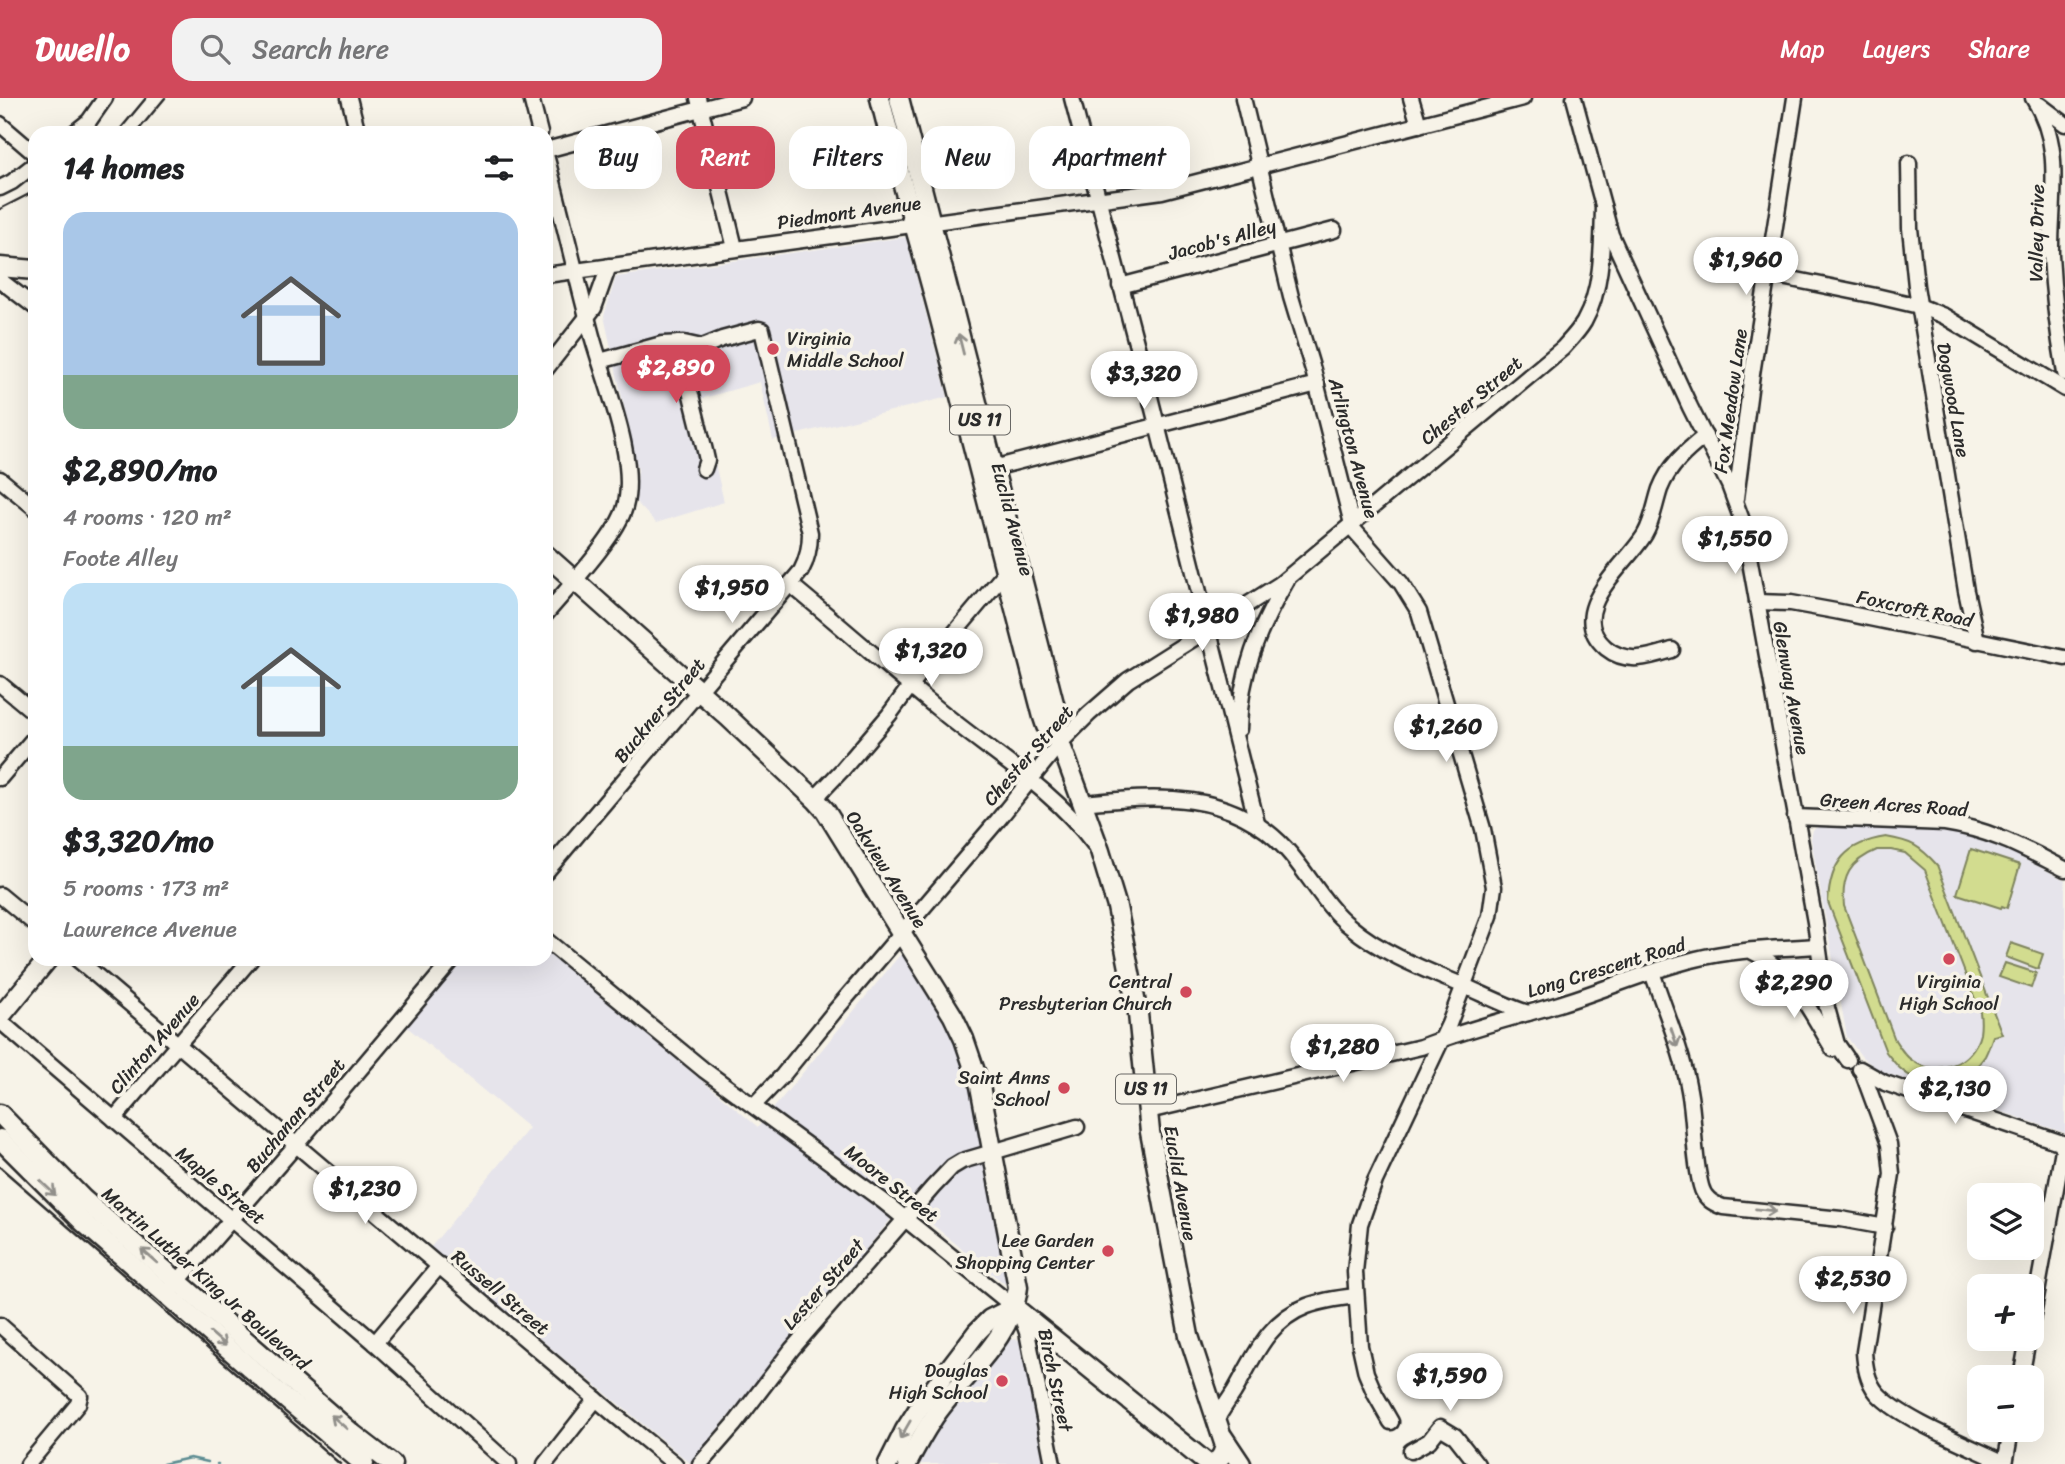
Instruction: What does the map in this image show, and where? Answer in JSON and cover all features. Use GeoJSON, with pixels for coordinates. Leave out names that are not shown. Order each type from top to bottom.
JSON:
{"type":"FeatureCollection","features":[{"type":"Feature","properties":{"kind":"main road","name":"Euclid Avenue"},"geometry":{"type":"LineString","coordinates":[[880,98],[912,224],[965,387]]}},
{"type":"Feature","properties":{"kind":"main road","name":"Euclid Avenue"},"geometry":{"type":"LineString","coordinates":[[899,98],[931,222],[965,387],[1033,652],[1043,717],[1046,726],[1060,743],[1100,851],[1117,907],[1133,985],[1143,1054],[1147,1111],[1160,1192],[1189,1336],[1216,1420],[1223,1437],[1241,1464]]}},
{"type":"Feature","properties":{"kind":"main road"},"geometry":{"type":"LineString","coordinates":[[3,272],[28,270]]}},
{"type":"Feature","properties":{"kind":"main road","name":"Oakview Avenue"},"geometry":{"type":"LineString","coordinates":[[553,561],[825,810],[953,1016],[979,1084],[1018,1287],[1014,1307]]}},
{"type":"Feature","properties":{"kind":"main road"},"geometry":{"type":"LineString","coordinates":[[0,1019],[42,966]]}},
{"type":"Feature","properties":{"kind":"main road","name":"Martin Luther King Jr Boulevard"},"geometry":{"type":"LineString","coordinates":[[0,1114],[287,1400],[364,1464]]}},
{"type":"Feature","properties":{"kind":"main road","name":"Martin Luther King Jr Boulevard"},"geometry":{"type":"LineString","coordinates":[[0,1139],[83,1222],[172,1287],[393,1464]]}},
{"type":"Feature","properties":{"kind":"main road"},"geometry":{"type":"LineString","coordinates":[[888,1464],[919,1408],[977,1332],[990,1319],[1014,1307]]}},
{"type":"Feature","properties":{"kind":"main road"},"geometry":{"type":"LineString","coordinates":[[907,1464],[934,1416],[1007,1325],[1014,1307]]}},
{"type":"Feature","properties":{"kind":"main road","name":"Moore Street"},"geometry":{"type":"LineString","coordinates":[[1014,1307],[1201,1459]]}},
{"type":"Feature","properties":{"kind":"main road"},"geometry":{"type":"LineString","coordinates":[[1201,1459],[1216,1420]]}},
{"type":"Feature","properties":{"kind":"main road"},"geometry":{"type":"LineString","coordinates":[[1215,1464],[1225,1446],[1223,1437]]}},
{"type":"Feature","properties":{"kind":"street"},"geometry":{"type":"LineString","coordinates":[[349,98],[356,126]]}},
{"type":"Feature","properties":{"kind":"street"},"geometry":{"type":"LineString","coordinates":[[531,98],[538,126]]}},
{"type":"Feature","properties":{"kind":"street"},"geometry":{"type":"LineString","coordinates":[[553,150],[699,103],[742,98]]}},
{"type":"Feature","properties":{"kind":"street"},"geometry":{"type":"LineString","coordinates":[[1072,98],[1257,823]]}},
{"type":"Feature","properties":{"kind":"street","name":"Arlington Avenue"},"geometry":{"type":"LineString","coordinates":[[1243,98],[1352,524],[1354,530],[1401,583],[1419,612],[1483,829],[1493,874],[1493,903],[1464,986],[1449,1024],[1375,1181],[1365,1209],[1357,1250],[1356,1297],[1360,1346],[1364,1366],[1375,1394],[1391,1422]]}},
{"type":"Feature","properties":{"kind":"street"},"geometry":{"type":"LineString","coordinates":[[1411,98],[1419,125]]}},
{"type":"Feature","properties":{"kind":"street","name":"Piedmont Avenue"},"geometry":{"type":"LineString","coordinates":[[553,274],[1161,191],[1523,98]]}},
{"type":"Feature","properties":{"kind":"street","name":"Glenway Avenue"},"geometry":{"type":"LineString","coordinates":[[1574,98],[1614,243],[1736,501],[1748,548],[1833,1031],[1837,1044],[1848,1060]]}},
{"type":"Feature","properties":{"kind":"street","name":"Fox Meadow Lane"},"geometry":{"type":"LineString","coordinates":[[1736,501],[1752,374],[1795,98]]}},
{"type":"Feature","properties":{"kind":"street"},"geometry":{"type":"LineString","coordinates":[[83,126],[103,99]]}},
{"type":"Feature","properties":{"kind":"street"},"geometry":{"type":"LineString","coordinates":[[2034,100],[2065,124]]}},
{"type":"Feature","properties":{"kind":"street","name":"Valley Drive"},"geometry":{"type":"LineString","coordinates":[[2034,100],[2052,136],[2056,155],[2052,270],[2065,373]]}},
{"type":"Feature","properties":{"kind":"street"},"geometry":{"type":"LineString","coordinates":[[699,103],[735,248]]}},
{"type":"Feature","properties":{"kind":"street"},"geometry":{"type":"LineString","coordinates":[[0,124],[28,148]]}},
{"type":"Feature","properties":{"kind":"street","name":"Dogwood Lane"},"geometry":{"type":"LineString","coordinates":[[1909,163],[1910,228],[1919,306],[1966,591],[1977,641]]}},
{"type":"Feature","properties":{"kind":"street"},"geometry":{"type":"LineString","coordinates":[[0,188],[28,169]]}},
{"type":"Feature","properties":{"kind":"street"},"geometry":{"type":"LineString","coordinates":[[553,195],[625,454],[628,492],[618,523],[553,606]]}},
{"type":"Feature","properties":{"kind":"street","name":"Chester Street"},"geometry":{"type":"LineString","coordinates":[[754,1105],[902,934],[1060,743],[1090,714],[1128,680],[1230,617],[1289,576],[1553,357],[1577,332],[1593,299],[1602,242],[1603,206]]}},
{"type":"Feature","properties":{"kind":"street","name":"Jacob's Alley"},"geometry":{"type":"LineString","coordinates":[[1120,286],[1334,230]]}},
{"type":"Feature","properties":{"kind":"street"},"geometry":{"type":"LineString","coordinates":[[553,360],[594,308],[609,266]]}},
{"type":"Feature","properties":{"kind":"street"},"geometry":{"type":"LineString","coordinates":[[3,272],[28,299]]}},
{"type":"Feature","properties":{"kind":"street"},"geometry":{"type":"LineString","coordinates":[[1767,274],[1919,306],[1976,334],[2065,389]]}},
{"type":"Feature","properties":{"kind":"street","name":"Buckner Street"},"geometry":{"type":"LineString","coordinates":[[553,864],[790,584],[806,561],[810,533],[764,333],[759,329],[702,347],[678,343]]}},
{"type":"Feature","properties":{"kind":"street"},"geometry":{"type":"LineString","coordinates":[[600,361],[662,344],[678,343],[707,460],[704,469]]}},
{"type":"Feature","properties":{"kind":"street"},"geometry":{"type":"LineString","coordinates":[[986,470],[1317,384]]}},
{"type":"Feature","properties":{"kind":"street"},"geometry":{"type":"LineString","coordinates":[[1672,650],[1649,658],[1636,659],[1617,654],[1600,640],[1592,614],[1605,584],[1644,536],[1660,489],[1672,467],[1705,436]]}},
{"type":"Feature","properties":{"kind":"street"},"geometry":{"type":"LineString","coordinates":[[1,482],[28,503]]}},
{"type":"Feature","properties":{"kind":"street"},"geometry":{"type":"LineString","coordinates":[[817,801],[821,792],[844,769],[1011,566]]}},
{"type":"Feature","properties":{"kind":"street"},"geometry":{"type":"LineString","coordinates":[[1240,748],[1239,717],[1250,661],[1264,621],[1289,576]]}},
{"type":"Feature","properties":{"kind":"street"},"geometry":{"type":"LineString","coordinates":[[790,584],[1069,814],[1100,851]]}},
{"type":"Feature","properties":{"kind":"street","name":"Foxcroft Road"},"geometry":{"type":"LineString","coordinates":[[1757,602],[1791,603],[2065,658]]}},
{"type":"Feature","properties":{"kind":"street"},"geometry":{"type":"LineString","coordinates":[[0,684],[28,707]]}},
{"type":"Feature","properties":{"kind":"street"},"geometry":{"type":"LineString","coordinates":[[0,778],[28,745]]}},
{"type":"Feature","properties":{"kind":"street","name":"Long Crescent Road"},"geometry":{"type":"LineString","coordinates":[[1082,803],[1176,799],[1230,809],[1257,823],[1287,850],[1319,892],[1350,926],[1383,948],[1528,1013],[1696,959],[1750,950],[1818,946]]}},
{"type":"Feature","properties":{"kind":"street","name":"Green Acres Road"},"geometry":{"type":"LineString","coordinates":[[1796,817],[1945,822],[2004,838],[2065,869]]}},
{"type":"Feature","properties":{"kind":"street"},"geometry":{"type":"LineString","coordinates":[[0,895],[28,918]]}},
{"type":"Feature","properties":{"kind":"street","name":"Moore Street"},"geometry":{"type":"LineString","coordinates":[[553,946],[704,1070],[905,1219],[1014,1307]]}},
{"type":"Feature","properties":{"kind":"street"},"geometry":{"type":"LineString","coordinates":[[1750,950],[1782,971],[1832,1048],[1862,1071],[1885,1083],[2064,1144],[2040,1274]]}},
{"type":"Feature","properties":{"kind":"street","name":"Russell Street"},"geometry":{"type":"LineString","coordinates":[[85,966],[675,1464]]}},
{"type":"Feature","properties":{"kind":"street","name":"Clinton Avenue"},"geometry":{"type":"LineString","coordinates":[[114,1119],[245,966]]}},
{"type":"Feature","properties":{"kind":"street","name":"Buchanan Street"},"geometry":{"type":"LineString","coordinates":[[172,1287],[447,966]]}},
{"type":"Feature","properties":{"kind":"street"},"geometry":{"type":"LineString","coordinates":[[1651,972],[1684,1066],[1692,1106],[1701,1186],[1707,1198],[1723,1207],[1842,1219],[1885,1227]]}},
{"type":"Feature","properties":{"kind":"street"},"geometry":{"type":"LineString","coordinates":[[1147,1111],[1355,1063],[1528,1013]]}},
{"type":"Feature","properties":{"kind":"street","name":"Maple Street"},"geometry":{"type":"LineString","coordinates":[[0,1019],[375,1343],[509,1464]]}},
{"type":"Feature","properties":{"kind":"street"},"geometry":{"type":"LineString","coordinates":[[1862,1071],[1892,1157],[1892,1181],[1864,1352],[1869,1379],[1877,1393],[1906,1413],[2005,1464],[2009,1442]]}},
{"type":"Feature","properties":{"kind":"street","name":"Lester Street"},"geometry":{"type":"LineString","coordinates":[[700,1464],[734,1425],[792,1349],[952,1167],[993,1151],[1077,1127]]}},
{"type":"Feature","properties":{"kind":"street"},"geometry":{"type":"LineString","coordinates":[[375,1343],[440,1265]]}},
{"type":"Feature","properties":{"kind":"street"},"geometry":{"type":"LineString","coordinates":[[1216,1420],[1259,1346],[1275,1326],[1291,1314],[1321,1301],[1356,1297]]}},
{"type":"Feature","properties":{"kind":"street","name":"Birch Street"},"geometry":{"type":"LineString","coordinates":[[1014,1307],[1027,1332],[1053,1464]]}},
{"type":"Feature","properties":{"kind":"street"},"geometry":{"type":"LineString","coordinates":[[0,1325],[80,1396],[78,1404],[28,1464]]}},
{"type":"Feature","properties":{"kind":"street"},"geometry":{"type":"LineString","coordinates":[[545,1464],[596,1399]]}},
{"type":"Feature","properties":{"kind":"street"},"geometry":{"type":"LineString","coordinates":[[1411,1451],[1429,1441],[1440,1427],[1455,1436],[1477,1464]]}},
{"type":"Feature","properties":{"kind":"shaded area","name":"Virginia Middle School"},"geometry":{"type":"Polygon","coordinates":[[[906,237],[948,397],[773,440],[760,382],[700,399],[724,502],[656,523],[636,502],[638,470],[604,316],[616,277],[906,237]]]}},
{"type":"Feature","properties":{"kind":"shaded area","name":"Virginia High School"},"geometry":{"type":"Polygon","coordinates":[[[1823,824],[1955,833],[1989,841],[2065,880],[2065,1133],[1880,1071],[1862,1057],[1847,1037],[1811,839],[1813,830],[1823,824]]]}},
{"type":"Feature","properties":{"kind":"shaded area"},"geometry":{"type":"Polygon","coordinates":[[[900,955],[910,958],[955,1045],[970,1082],[1006,1285],[905,1202],[690,1463],[430,1248],[529,1128],[407,1027],[456,966],[553,966],[553,957],[758,1127],[900,955]]]}},
{"type":"Feature","properties":{"kind":"shaded area","name":"Douglas High School"},"geometry":{"type":"Polygon","coordinates":[[[1020,1340],[1024,1347],[1046,1464],[919,1464],[945,1415],[1007,1341],[1020,1340]]]}},
{"type":"Feature","properties":{"kind":"green space"},"geometry":{"type":"Polygon","coordinates":[[[1886,837],[1902,840],[1920,849],[1937,865],[2002,1034],[1993,1036],[1979,1064],[1963,1076],[1944,1081],[1924,1081],[1902,1070],[1886,1052],[1828,902],[1829,888],[1837,865],[1851,850],[1886,837]],[[1877,850],[1854,865],[1846,878],[1844,906],[1895,1040],[1913,1061],[1923,1066],[1943,1068],[1962,1060],[1976,1044],[1980,1031],[1980,1012],[1925,870],[1905,853],[1877,850]]]}},
{"type":"Feature","properties":{"kind":"green space"},"geometry":{"type":"Polygon","coordinates":[[[1971,849],[2020,865],[2007,908],[1957,894],[1971,849]]]}},
{"type":"Feature","properties":{"kind":"green space"},"geometry":{"type":"Polygon","coordinates":[[[2011,943],[2043,954],[2038,969],[2006,957],[2011,943]]]}},
{"type":"Feature","properties":{"kind":"green space"},"geometry":{"type":"Polygon","coordinates":[[[2005,963],[2036,973],[2031,988],[1999,977],[2005,963]]]}},
{"type":"Feature","properties":{"kind":"waterway"},"geometry":{"type":"LineString","coordinates":[[163,1464],[190,1458],[208,1462]]}},
{"type":"Feature","properties":{"kind":"railway"},"geometry":{"type":"LineString","coordinates":[[123,126],[146,98]]}},
{"type":"Feature","properties":{"kind":"railway"},"geometry":{"type":"LineString","coordinates":[[142,126],[165,98]]}},
{"type":"Feature","properties":{"kind":"railway"},"geometry":{"type":"LineString","coordinates":[[0,209],[28,195]]}},
{"type":"Feature","properties":{"kind":"railway"},"geometry":{"type":"LineString","coordinates":[[0,1167],[340,1464]]}},
{"type":"Feature","properties":{"kind":"place","name":"Virginia Middle School"},"geometry":{"type":"Point","coordinates":[773,349]}},
{"type":"Feature","properties":{"kind":"place","name":"Virginia High School"},"geometry":{"type":"Point","coordinates":[1949,959]}},
{"type":"Feature","properties":{"kind":"place","name":"Central Presbyterian Church"},"geometry":{"type":"Point","coordinates":[1186,992]}},
{"type":"Feature","properties":{"kind":"place","name":"Saint Anns School"},"geometry":{"type":"Point","coordinates":[1064,1088]}},
{"type":"Feature","properties":{"kind":"place","name":"Lee Garden Shopping Center"},"geometry":{"type":"Point","coordinates":[1108,1251]}},
{"type":"Feature","properties":{"kind":"place","name":"Douglas High School"},"geometry":{"type":"Point","coordinates":[1002,1381]}}]}
